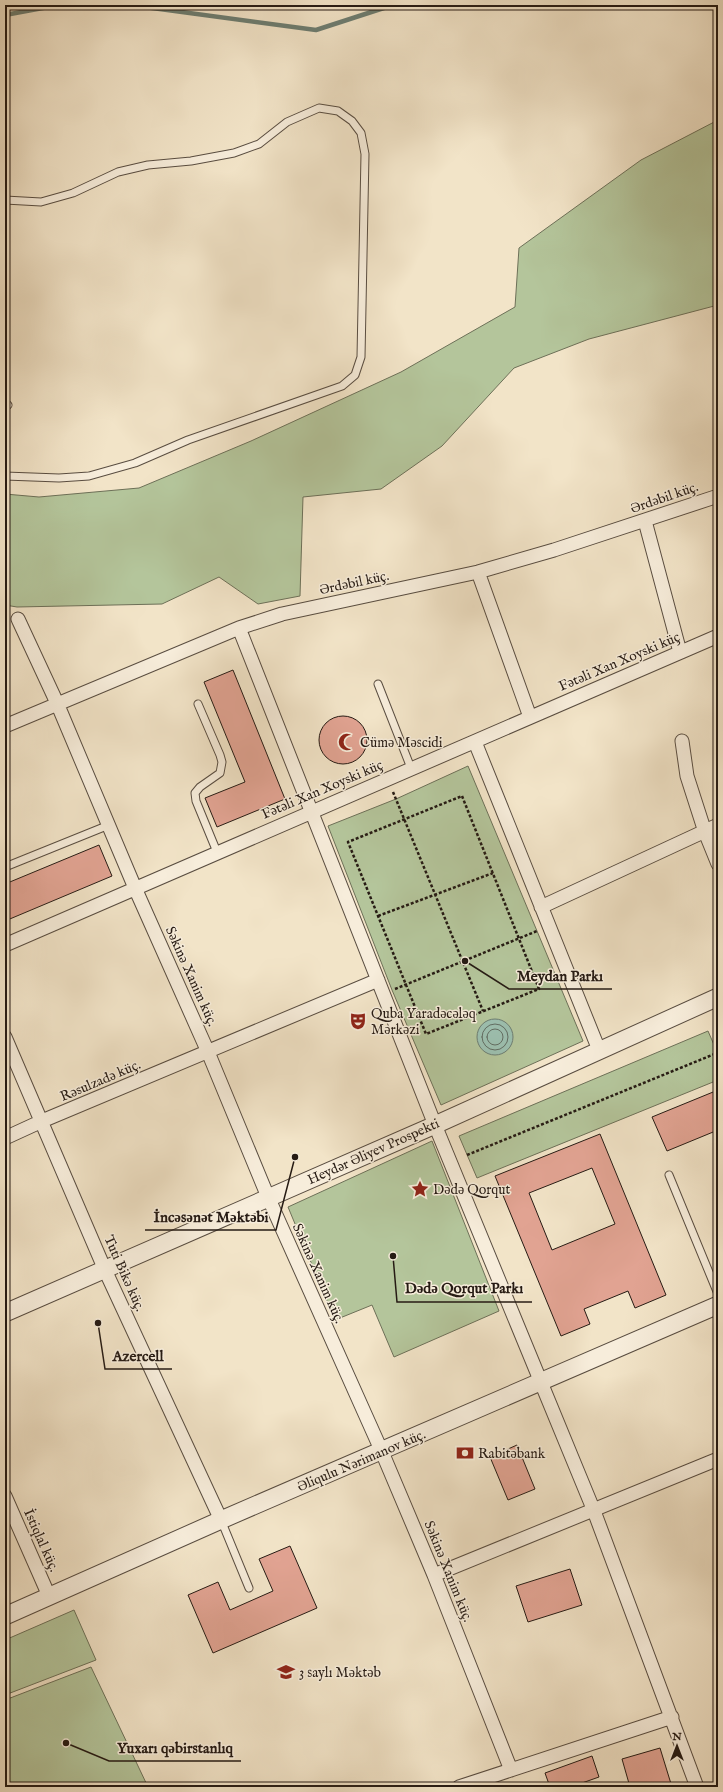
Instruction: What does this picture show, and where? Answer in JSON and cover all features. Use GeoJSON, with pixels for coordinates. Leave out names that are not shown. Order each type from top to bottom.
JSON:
{"type":"FeatureCollection","features":[{"type":"Feature","properties":{"kind":"street","name":"Ərdəbil küç."},"geometry":{"type":"LineString","coordinates":[[5,726],[239,628],[282,614],[478,572],[554,550],[718,496]]}},
{"type":"Feature","properties":{"kind":"street"},"geometry":{"type":"LineString","coordinates":[[645,521],[680,652]]}},
{"type":"Feature","properties":{"kind":"street"},"geometry":{"type":"LineString","coordinates":[[478,572],[530,717]]}},
{"type":"Feature","properties":{"kind":"street","name":"Səkinə Xanim küç."},"geometry":{"type":"LineString","coordinates":[[18,620],[57,703],[135,888],[208,1052],[268,1197],[382,1452],[434,1575],[511,1770]]}},
{"type":"Feature","properties":{"kind":"street"},"geometry":{"type":"LineString","coordinates":[[239,628],[435,1124],[594,1510],[697,1787]]}},
{"type":"Feature","properties":{"kind":"street","name":"Fətəli Xan Xoyski küç"},"geometry":{"type":"LineString","coordinates":[[5,945],[387,778],[475,742],[718,636]]}},
{"type":"Feature","properties":{"kind":"street"},"geometry":{"type":"LineString","coordinates":[[682,741],[687,776],[705,832],[718,864]]}},
{"type":"Feature","properties":{"kind":"street"},"geometry":{"type":"LineString","coordinates":[[475,742],[599,1050]]}},
{"type":"Feature","properties":{"kind":"street"},"geometry":{"type":"LineString","coordinates":[[541,907],[718,825]]}},
{"type":"Feature","properties":{"kind":"street","name":"Rəsulzadə küç."},"geometry":{"type":"LineString","coordinates":[[5,1138],[42,1121],[378,980]]}},
{"type":"Feature","properties":{"kind":"street","name":"Heydər Əliyev Prospekti"},"geometry":{"type":"LineString","coordinates":[[5,1314],[718,997]]}},
{"type":"Feature","properties":{"kind":"street","name":"Tuti Bikə küç."},"geometry":{"type":"LineString","coordinates":[[5,1037],[105,1270],[221,1520]]}},
{"type":"Feature","properties":{"kind":"street","name":"Əliqulu Nərimanov küç."},"geometry":{"type":"LineString","coordinates":[[5,1616],[221,1520],[382,1452],[541,1381],[718,1305]]}},
{"type":"Feature","properties":{"kind":"street"},"geometry":{"type":"LineString","coordinates":[[434,1575],[718,1459]]}},
{"type":"Feature","properties":{"kind":"street","name":"İstiqlal küç."},"geometry":{"type":"LineString","coordinates":[[5,1496],[49,1596]]}},
{"type":"Feature","properties":{"kind":"street"},"geometry":{"type":"LineString","coordinates":[[459,1787],[672,1717]]}},
{"type":"Feature","properties":{"kind":"lane"},"geometry":{"type":"LineString","coordinates":[[5,200],[41,202],[73,193],[118,172],[148,165],[191,161],[234,152],[259,144],[287,122],[318,108],[338,111],[352,121],[361,133],[365,154],[361,357],[355,375],[342,386],[188,440],[135,463],[89,476],[59,478],[5,476]]}},
{"type":"Feature","properties":{"kind":"lane"},"geometry":{"type":"LineString","coordinates":[[378,684],[411,768]]}},
{"type":"Feature","properties":{"kind":"lane"},"geometry":{"type":"LineString","coordinates":[[198,704],[222,762],[220,773],[200,787],[195,793],[196,801],[217,852]]}},
{"type":"Feature","properties":{"kind":"lane"},"geometry":{"type":"LineString","coordinates":[[5,867],[109,825]]}},
{"type":"Feature","properties":{"kind":"lane"},"geometry":{"type":"LineString","coordinates":[[669,1175],[718,1294]]}},
{"type":"Feature","properties":{"kind":"lane"},"geometry":{"type":"LineString","coordinates":[[221,1520],[249,1588]]}},
{"type":"Feature","properties":{"kind":"path"},"geometry":{"type":"LineString","coordinates":[[387,778],[464,961],[483,1011]]}},
{"type":"Feature","properties":{"kind":"path"},"geometry":{"type":"LineString","coordinates":[[462,796],[539,989],[426,1034],[348,842],[404,820],[462,796]]}},
{"type":"Feature","properties":{"kind":"path"},"geometry":{"type":"LineString","coordinates":[[378,916],[436,896],[493,873]]}},
{"type":"Feature","properties":{"kind":"path"},"geometry":{"type":"LineString","coordinates":[[384,993],[549,926]]}},
{"type":"Feature","properties":{"kind":"path"},"geometry":{"type":"LineString","coordinates":[[467,1155],[717,1053]]}},
{"type":"Feature","properties":{"kind":"shaded area"},"geometry":{"type":"Polygon","coordinates":[[[718,120],[718,305],[589,339],[514,368],[442,446],[381,489],[303,497],[300,596],[258,604],[219,577],[162,604],[17,607],[5,605],[5,494],[39,497],[139,488],[251,441],[401,372],[515,307],[519,248],[641,160],[718,120]]]}},
{"type":"Feature","properties":{"kind":"shaded area"},"geometry":{"type":"Polygon","coordinates":[[[468,766],[583,1041],[441,1105],[392,990],[328,826],[396,799],[468,766]]]}},
{"type":"Feature","properties":{"kind":"shaded area"},"geometry":{"type":"Polygon","coordinates":[[[708,1031],[718,1054],[718,1080],[477,1178],[459,1136],[708,1031]]]}},
{"type":"Feature","properties":{"kind":"shaded area"},"geometry":{"type":"Polygon","coordinates":[[[432,1141],[499,1311],[394,1357],[372,1305],[335,1320],[288,1207],[432,1141]]]}},
{"type":"Feature","properties":{"kind":"shaded area"},"geometry":{"type":"Polygon","coordinates":[[[74,1610],[96,1660],[5,1695],[5,1640],[74,1610]]]}},
{"type":"Feature","properties":{"kind":"shaded area"},"geometry":{"type":"Polygon","coordinates":[[[91,1667],[148,1787],[5,1787],[5,1700],[91,1667]]]}},
{"type":"Feature","properties":{"kind":"water"},"geometry":{"type":"Polygon","coordinates":[[[495,1019],[505,1022],[510,1027],[513,1037],[510,1047],[505,1052],[495,1055],[485,1052],[480,1047],[477,1037],[480,1027],[485,1022],[495,1019]]]}},
{"type":"Feature","properties":{"kind":"building"},"geometry":{"type":"Polygon","coordinates":[[[233,670],[285,799],[217,827],[205,798],[245,782],[204,682],[233,670]]]}},
{"type":"Feature","properties":{"kind":"building"},"geometry":{"type":"Polygon","coordinates":[[[338,716],[348,716],[360,723],[367,735],[367,745],[360,757],[348,764],[338,764],[330,760],[323,753],[319,745],[319,735],[323,727],[330,720],[338,716]]]}},
{"type":"Feature","properties":{"kind":"building"},"geometry":{"type":"Polygon","coordinates":[[[99,845],[112,876],[5,921],[5,884],[99,845]]]}},
{"type":"Feature","properties":{"kind":"building"},"geometry":{"type":"Polygon","coordinates":[[[718,1090],[718,1130],[667,1151],[652,1117],[718,1090]]]}},
{"type":"Feature","properties":{"kind":"building"},"geometry":{"type":"Polygon","coordinates":[[[600,1134],[666,1295],[635,1308],[628,1291],[584,1309],[590,1324],[561,1336],[495,1176],[600,1134]],[[592,1168],[529,1193],[552,1250],[615,1224],[592,1168]]]}},
{"type":"Feature","properties":{"kind":"building"},"geometry":{"type":"Polygon","coordinates":[[[517,1445],[535,1489],[508,1500],[490,1457],[517,1445]]]}},
{"type":"Feature","properties":{"kind":"building"},"geometry":{"type":"Polygon","coordinates":[[[290,1546],[317,1608],[213,1653],[188,1595],[218,1582],[230,1610],[273,1591],[259,1559],[290,1546]]]}},
{"type":"Feature","properties":{"kind":"building"},"geometry":{"type":"Polygon","coordinates":[[[570,1569],[582,1605],[528,1622],[516,1586],[570,1569]]]}},
{"type":"Feature","properties":{"kind":"building"},"geometry":{"type":"Polygon","coordinates":[[[660,1748],[672,1787],[630,1787],[622,1759],[660,1748]]]}},
{"type":"Feature","properties":{"kind":"building"},"geometry":{"type":"Polygon","coordinates":[[[592,1756],[599,1777],[582,1783],[584,1787],[550,1787],[545,1773],[592,1756]]]}},
{"type":"Feature","properties":{"kind":"waterway"},"geometry":{"type":"LineString","coordinates":[[5,15],[59,5]]}},
{"type":"Feature","properties":{"kind":"waterway"},"geometry":{"type":"LineString","coordinates":[[130,5],[316,30],[393,5]]}},
{"type":"Feature","properties":{"kind":"place","name":"Cümə Məscidi"},"geometry":{"type":"Point","coordinates":[347,742]}},
{"type":"Feature","properties":{"kind":"place","name":"Meydan Parkı"},"geometry":{"type":"Point","coordinates":[465,961]}},
{"type":"Feature","properties":{"kind":"place","name":"Quba Yaradəcələq Mərkəzi"},"geometry":{"type":"Point","coordinates":[358,1021]}},
{"type":"Feature","properties":{"kind":"place","name":"İncəsənət Məktəbi"},"geometry":{"type":"Point","coordinates":[295,1157]}},
{"type":"Feature","properties":{"kind":"place","name":"Dədə Qorqut"},"geometry":{"type":"Point","coordinates":[420,1189]}},
{"type":"Feature","properties":{"kind":"place","name":"Dədə Qorqut Parkı"},"geometry":{"type":"Point","coordinates":[393,1256]}},
{"type":"Feature","properties":{"kind":"place","name":"Azercell"},"geometry":{"type":"Point","coordinates":[98,1323]}},
{"type":"Feature","properties":{"kind":"place","name":"Rabitəbank"},"geometry":{"type":"Point","coordinates":[465,1453]}},
{"type":"Feature","properties":{"kind":"place","name":"3 saylı Məktəb"},"geometry":{"type":"Point","coordinates":[286,1672]}},
{"type":"Feature","properties":{"kind":"place","name":"Yuxarı qəbirstanlıq"},"geometry":{"type":"Point","coordinates":[66,1743]}}]}
